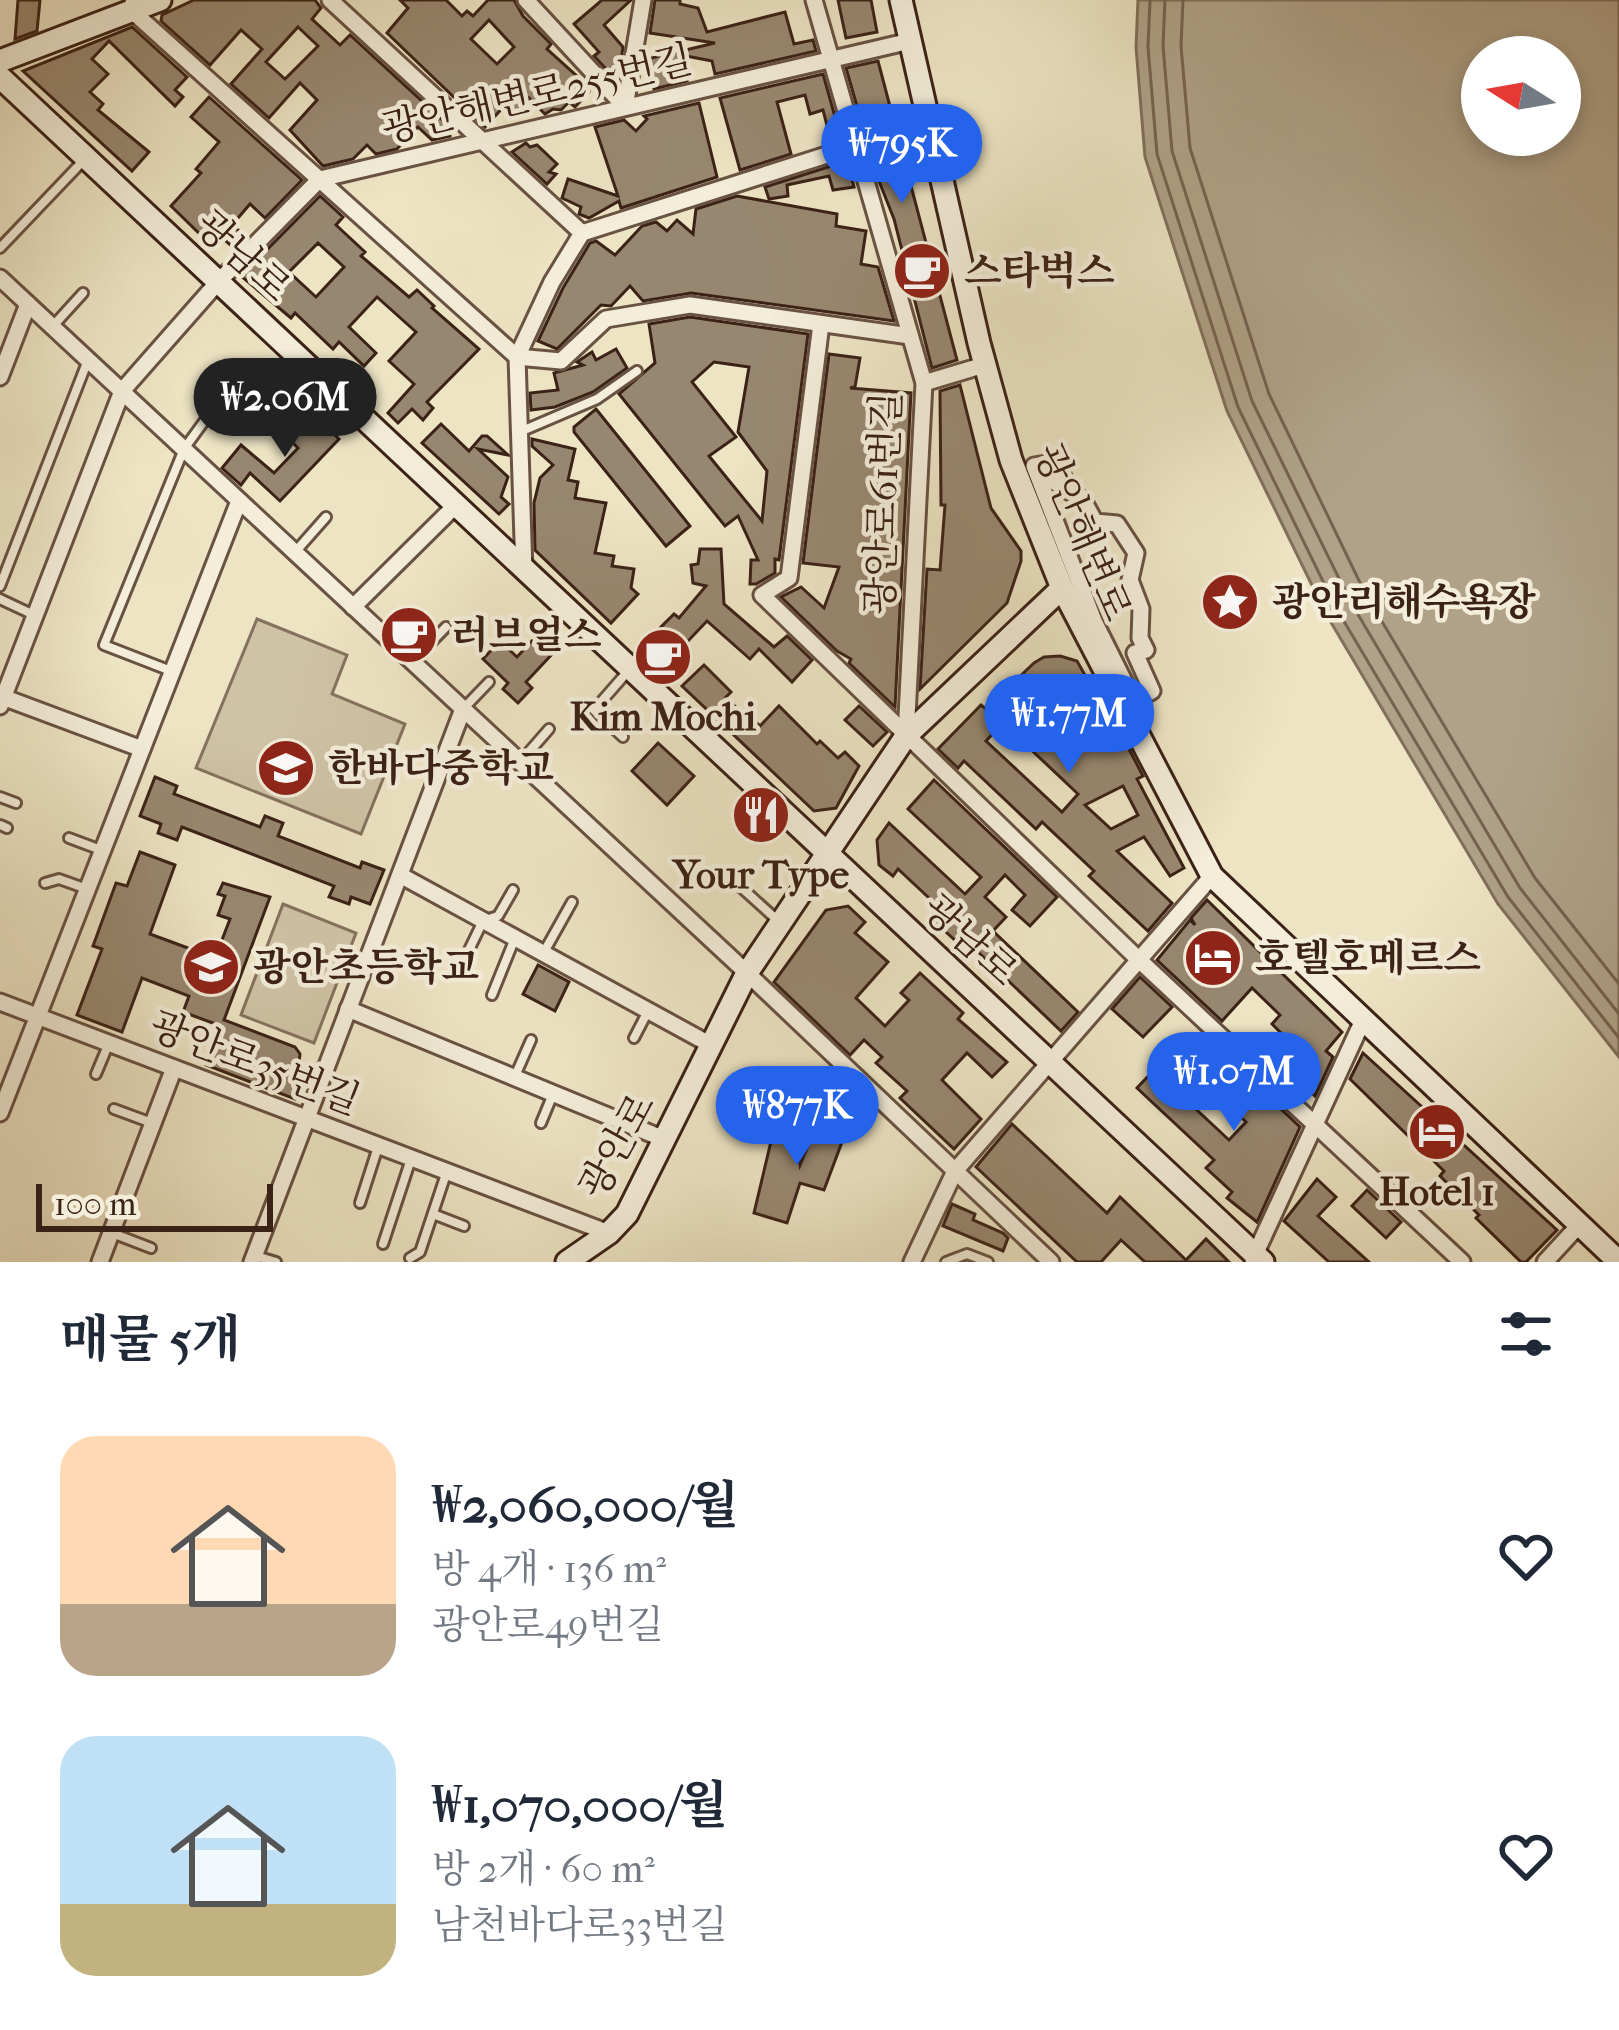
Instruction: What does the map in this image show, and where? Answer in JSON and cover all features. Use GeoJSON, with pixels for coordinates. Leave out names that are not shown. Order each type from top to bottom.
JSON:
{"type":"FeatureCollection","features":[{"type":"Feature","properties":{"kind":"main road"},"geometry":{"type":"LineString","coordinates":[[0,61],[132,5],[160,0]]}},
{"type":"Feature","properties":{"kind":"main road","name":"광안해변로"},"geometry":{"type":"LineString","coordinates":[[901,0],[1011,460],[1062,588],[1212,876],[1619,1262]]}},
{"type":"Feature","properties":{"kind":"main road","name":"광남로"},"geometry":{"type":"LineString","coordinates":[[0,77],[1256,1260]]}},
{"type":"Feature","properties":{"kind":"main road","name":"광안로"},"geometry":{"type":"LineString","coordinates":[[568,1262],[627,1214],[747,973],[907,736],[1062,588]]}},
{"type":"Feature","properties":{"kind":"street"},"geometry":{"type":"LineString","coordinates":[[330,0],[582,233]]}},
{"type":"Feature","properties":{"kind":"street"},"geometry":{"type":"LineString","coordinates":[[526,0],[625,107]]}},
{"type":"Feature","properties":{"kind":"street"},"geometry":{"type":"LineString","coordinates":[[625,107],[643,0]]}},
{"type":"Feature","properties":{"kind":"street","name":"광안로61번길"},"geometry":{"type":"LineString","coordinates":[[814,0],[924,383],[907,736]]}},
{"type":"Feature","properties":{"kind":"street"},"geometry":{"type":"LineString","coordinates":[[132,5],[517,357],[561,361],[606,319],[690,305],[910,336]]}},
{"type":"Feature","properties":{"kind":"street","name":"광안해변로255번길"},"geometry":{"type":"LineString","coordinates":[[320,179],[910,41]]}},
{"type":"Feature","properties":{"kind":"street"},"geometry":{"type":"LineString","coordinates":[[524,571],[517,357],[551,281],[582,233],[855,146]]}},
{"type":"Feature","properties":{"kind":"street"},"geometry":{"type":"LineString","coordinates":[[142,749],[1,700],[122,392],[218,282],[320,179]]}},
{"type":"Feature","properties":{"kind":"street"},"geometry":{"type":"LineString","coordinates":[[0,278],[1051,1262]]}},
{"type":"Feature","properties":{"kind":"street"},"geometry":{"type":"LineString","coordinates":[[0,377],[4,353],[28,304]]}},
{"type":"Feature","properties":{"kind":"street"},"geometry":{"type":"LineString","coordinates":[[821,324],[789,578],[761,595],[1137,958],[1462,1262]]}},
{"type":"Feature","properties":{"kind":"street"},"geometry":{"type":"LineString","coordinates":[[924,383],[985,365]]}},
{"type":"Feature","properties":{"kind":"street"},"geometry":{"type":"LineString","coordinates":[[1058,462],[1064,477],[1053,482],[1083,500],[1095,522],[1117,524],[1132,544],[1137,564],[1130,580],[1141,609],[1140,638],[1146,650],[1135,653],[1152,691],[1133,701],[1094,621],[1034,466],[1058,462]]}},
{"type":"Feature","properties":{"kind":"street"},"geometry":{"type":"LineString","coordinates":[[0,1113],[239,501]]}},
{"type":"Feature","properties":{"kind":"street"},"geometry":{"type":"LineString","coordinates":[[353,607],[455,506]]}},
{"type":"Feature","properties":{"kind":"street"},"geometry":{"type":"LineString","coordinates":[[253,1259],[463,709]]}},
{"type":"Feature","properties":{"kind":"street"},"geometry":{"type":"LineString","coordinates":[[400,875],[711,1045]]}},
{"type":"Feature","properties":{"kind":"street"},"geometry":{"type":"LineString","coordinates":[[912,1262],[955,1171],[1212,876]]}},
{"type":"Feature","properties":{"kind":"street","name":"광안로35번길"},"geometry":{"type":"LineString","coordinates":[[0,1002],[609,1233]]}},
{"type":"Feature","properties":{"kind":"street"},"geometry":{"type":"LineString","coordinates":[[348,1010],[664,1139]]}},
{"type":"Feature","properties":{"kind":"street"},"geometry":{"type":"LineString","coordinates":[[1256,1260],[1364,1018]]}},
{"type":"Feature","properties":{"kind":"street"},"geometry":{"type":"LineString","coordinates":[[100,1262],[174,1068]]}},
{"type":"Feature","properties":{"kind":"street"},"geometry":{"type":"LineString","coordinates":[[1545,1262],[1580,1224]]}},
{"type":"Feature","properties":{"kind":"lane"},"geometry":{"type":"LineString","coordinates":[[0,248],[86,158]]}},
{"type":"Feature","properties":{"kind":"lane"},"geometry":{"type":"LineString","coordinates":[[52,327],[82,292]]}},
{"type":"Feature","properties":{"kind":"lane"},"geometry":{"type":"LineString","coordinates":[[0,586],[88,360]]}},
{"type":"Feature","properties":{"kind":"lane"},"geometry":{"type":"LineString","coordinates":[[520,431],[597,398],[637,371]]}},
{"type":"Feature","properties":{"kind":"lane"},"geometry":{"type":"LineString","coordinates":[[172,672],[104,645],[184,449],[213,410]]}},
{"type":"Feature","properties":{"kind":"lane"},"geometry":{"type":"LineString","coordinates":[[295,553],[326,518]]}},
{"type":"Feature","properties":{"kind":"lane"},"geometry":{"type":"LineString","coordinates":[[0,599],[35,616]]}},
{"type":"Feature","properties":{"kind":"lane"},"geometry":{"type":"LineString","coordinates":[[412,662],[446,627]]}},
{"type":"Feature","properties":{"kind":"lane"},"geometry":{"type":"LineString","coordinates":[[623,737],[594,710],[629,670]]}},
{"type":"Feature","properties":{"kind":"lane"},"geometry":{"type":"LineString","coordinates":[[463,709],[489,682]]}},
{"type":"Feature","properties":{"kind":"lane"},"geometry":{"type":"LineString","coordinates":[[520,762],[549,729]]}},
{"type":"Feature","properties":{"kind":"lane"},"geometry":{"type":"LineString","coordinates":[[0,797],[16,803]]}},
{"type":"Feature","properties":{"kind":"lane"},"geometry":{"type":"LineString","coordinates":[[69,838],[102,850]]}},
{"type":"Feature","properties":{"kind":"lane"},"geometry":{"type":"LineString","coordinates":[[45,883],[59,879],[87,889]]}},
{"type":"Feature","properties":{"kind":"lane"},"geometry":{"type":"LineString","coordinates":[[733,880],[780,923]]}},
{"type":"Feature","properties":{"kind":"lane"},"geometry":{"type":"LineString","coordinates":[[467,954],[483,921],[497,916],[513,890]]}},
{"type":"Feature","properties":{"kind":"lane"},"geometry":{"type":"LineString","coordinates":[[543,953],[572,902]]}},
{"type":"Feature","properties":{"kind":"lane"},"geometry":{"type":"LineString","coordinates":[[492,995],[515,938]]}},
{"type":"Feature","properties":{"kind":"lane"},"geometry":{"type":"LineString","coordinates":[[634,1038],[649,1011]]}},
{"type":"Feature","properties":{"kind":"lane"},"geometry":{"type":"LineString","coordinates":[[514,1078],[531,1040]]}},
{"type":"Feature","properties":{"kind":"lane","name":"광안로35번길"},"geometry":{"type":"LineString","coordinates":[[96,1074],[109,1043]]}},
{"type":"Feature","properties":{"kind":"lane"},"geometry":{"type":"LineString","coordinates":[[541,1124],[553,1094]]}},
{"type":"Feature","properties":{"kind":"lane"},"geometry":{"type":"LineString","coordinates":[[114,1108],[153,1124]]}},
{"type":"Feature","properties":{"kind":"lane","name":"광안로35번길"},"geometry":{"type":"LineString","coordinates":[[360,1203],[379,1145]]}},
{"type":"Feature","properties":{"kind":"lane"},"geometry":{"type":"LineString","coordinates":[[383,1244],[411,1158]]}},
{"type":"Feature","properties":{"kind":"lane"},"geometry":{"type":"LineString","coordinates":[[410,1258],[420,1252],[447,1171]]}},
{"type":"Feature","properties":{"kind":"lane"},"geometry":{"type":"LineString","coordinates":[[433,1214],[464,1226]]}},
{"type":"Feature","properties":{"kind":"lane"},"geometry":{"type":"LineString","coordinates":[[111,1232],[151,1248]]}},
{"type":"Feature","properties":{"kind":"lane"},"geometry":{"type":"LineString","coordinates":[[946,1262],[967,1254],[988,1262]]}},
{"type":"Feature","properties":{"kind":"lane"},"geometry":{"type":"LineString","coordinates":[[253,1259],[276,1262]]}},
{"type":"Feature","properties":{"kind":"shaded area"},"geometry":{"type":"Polygon","coordinates":[[[257,619],[347,655],[332,694],[405,724],[361,834],[196,768],[257,619]]]}},
{"type":"Feature","properties":{"kind":"shaded area"},"geometry":{"type":"Polygon","coordinates":[[[283,904],[356,933],[314,1043],[241,1015],[283,904]]]}},
{"type":"Feature","properties":{"kind":"water"},"geometry":{"type":"Polygon","coordinates":[[[1138,0],[1619,0],[1619,1057],[1498,904],[1326,614],[1227,411],[1145,157],[1136,47],[1138,0]]]}},
{"type":"Feature","properties":{"kind":"building"},"geometry":{"type":"Polygon","coordinates":[[[18,0],[40,0],[37,31],[15,39],[18,0]]]}},
{"type":"Feature","properties":{"kind":"building"},"geometry":{"type":"Polygon","coordinates":[[[194,0],[315,0],[321,8],[312,19],[340,45],[350,35],[450,127],[450,136],[432,140],[418,127],[397,149],[376,154],[367,145],[353,159],[323,166],[290,130],[317,100],[300,83],[269,118],[231,84],[262,49],[241,30],[210,65],[161,21],[162,15],[194,0]],[[298,27],[266,62],[285,79],[318,46],[298,27]]]}},
{"type":"Feature","properties":{"kind":"building"},"geometry":{"type":"Polygon","coordinates":[[[400,0],[446,0],[462,16],[467,11],[473,16],[488,0],[514,0],[551,44],[547,49],[589,92],[575,107],[569,102],[545,114],[529,98],[516,112],[507,103],[485,127],[387,33],[408,8],[400,0]],[[489,20],[471,39],[497,64],[514,47],[489,20]]]}},
{"type":"Feature","properties":{"kind":"building"},"geometry":{"type":"Polygon","coordinates":[[[602,0],[631,0],[604,25],[623,47],[621,61],[608,71],[594,56],[599,52],[574,24],[602,0]]]}},
{"type":"Feature","properties":{"kind":"building"},"geometry":{"type":"Polygon","coordinates":[[[655,0],[680,0],[680,4],[698,8],[707,32],[785,12],[794,44],[813,40],[816,51],[715,74],[712,61],[681,55],[687,81],[654,89],[647,59],[715,43],[650,33],[655,0]]]}},
{"type":"Feature","properties":{"kind":"building"},"geometry":{"type":"Polygon","coordinates":[[[838,0],[871,0],[877,32],[846,38],[838,0]]]}},
{"type":"Feature","properties":{"kind":"building"},"geometry":{"type":"Polygon","coordinates":[[[132,27],[187,77],[175,90],[183,97],[175,106],[109,41],[92,59],[108,74],[90,92],[103,104],[98,110],[149,152],[132,171],[23,71],[132,27]]]}},
{"type":"Feature","properties":{"kind":"building"},"geometry":{"type":"Polygon","coordinates":[[[878,61],[957,360],[932,368],[894,219],[846,68],[878,61]]]}},
{"type":"Feature","properties":{"kind":"building"},"geometry":{"type":"Polygon","coordinates":[[[823,74],[841,138],[831,141],[823,110],[810,114],[805,95],[777,102],[791,154],[740,170],[720,98],[823,74]]]}},
{"type":"Feature","properties":{"kind":"building"},"geometry":{"type":"Polygon","coordinates":[[[209,97],[302,180],[265,218],[250,204],[232,225],[246,237],[234,248],[214,231],[206,240],[171,206],[201,173],[196,169],[219,142],[191,117],[209,97]]]}},
{"type":"Feature","properties":{"kind":"building"},"geometry":{"type":"Polygon","coordinates":[[[699,103],[717,177],[621,208],[619,201],[589,218],[579,214],[581,207],[562,198],[568,179],[618,196],[595,127],[624,120],[636,131],[647,119],[644,116],[699,103]]]}},
{"type":"Feature","properties":{"kind":"building"},"geometry":{"type":"Polygon","coordinates":[[[526,143],[537,145],[557,164],[547,184],[512,152],[526,143]]]}},
{"type":"Feature","properties":{"kind":"building"},"geometry":{"type":"Polygon","coordinates":[[[847,161],[854,187],[833,190],[829,176],[787,185],[788,196],[769,199],[765,187],[847,161]]]}},
{"type":"Feature","properties":{"kind":"building"},"geometry":{"type":"Polygon","coordinates":[[[320,196],[343,217],[336,225],[365,252],[361,256],[409,297],[417,290],[479,349],[427,402],[433,408],[423,420],[412,409],[398,423],[388,413],[414,384],[389,361],[416,332],[377,297],[349,327],[376,353],[364,366],[339,342],[333,349],[295,313],[291,318],[241,276],[320,196]],[[318,243],[289,272],[316,297],[344,267],[318,243]]]}},
{"type":"Feature","properties":{"kind":"building"},"geometry":{"type":"Polygon","coordinates":[[[737,196],[837,214],[836,226],[866,231],[861,264],[878,267],[894,321],[691,293],[643,301],[630,286],[611,306],[601,305],[557,349],[538,341],[590,243],[596,241],[615,255],[642,226],[656,222],[667,231],[677,220],[693,234],[696,209],[737,196]]]}},
{"type":"Feature","properties":{"kind":"building"},"geometry":{"type":"Polygon","coordinates":[[[690,317],[808,334],[779,560],[775,559],[775,573],[756,584],[750,584],[751,560],[758,560],[738,516],[725,526],[619,394],[655,363],[649,324],[690,317]],[[714,362],[692,382],[736,437],[709,456],[762,521],[767,471],[738,432],[749,367],[714,362]]]}},
{"type":"Feature","properties":{"kind":"building"},"geometry":{"type":"Polygon","coordinates":[[[616,349],[627,368],[593,392],[555,407],[531,410],[530,393],[558,390],[554,373],[583,365],[577,362],[592,352],[596,360],[616,349]]]}},
{"type":"Feature","properties":{"kind":"building"},"geometry":{"type":"Polygon","coordinates":[[[829,354],[860,358],[855,387],[850,388],[911,393],[895,707],[849,663],[851,659],[781,597],[801,587],[824,608],[839,567],[803,563],[829,354]]]}},
{"type":"Feature","properties":{"kind":"building"},"geometry":{"type":"Polygon","coordinates":[[[960,385],[991,508],[1021,551],[1021,561],[1007,603],[920,689],[927,569],[940,570],[945,505],[941,505],[940,391],[960,385]]]}},
{"type":"Feature","properties":{"kind":"building"},"geometry":{"type":"Polygon","coordinates":[[[596,409],[690,526],[666,546],[574,432],[596,409]]]}},
{"type":"Feature","properties":{"kind":"building"},"geometry":{"type":"Polygon","coordinates":[[[314,415],[339,439],[280,501],[250,473],[241,485],[222,468],[241,445],[274,473],[298,448],[290,440],[314,415]]]}},
{"type":"Feature","properties":{"kind":"building"},"geometry":{"type":"Polygon","coordinates":[[[441,424],[469,451],[487,436],[508,455],[478,449],[508,477],[501,497],[509,504],[499,514],[422,443],[441,424]]]}},
{"type":"Feature","properties":{"kind":"building"},"geometry":{"type":"Polygon","coordinates":[[[532,439],[575,449],[568,480],[578,482],[575,498],[606,503],[595,553],[614,556],[612,566],[634,569],[631,588],[638,594],[611,623],[535,550],[534,503],[540,478],[553,465],[532,446],[532,439]]]}},
{"type":"Feature","properties":{"kind":"building"},"geometry":{"type":"Polygon","coordinates":[[[700,549],[721,549],[724,604],[774,647],[787,636],[812,660],[792,682],[759,649],[750,659],[707,621],[670,660],[654,645],[666,631],[661,627],[674,614],[679,618],[706,586],[693,583],[691,565],[698,564],[700,549]]]}},
{"type":"Feature","properties":{"kind":"building"},"geometry":{"type":"Polygon","coordinates":[[[542,638],[555,651],[526,682],[532,688],[518,703],[503,689],[508,683],[483,659],[500,641],[517,657],[532,641],[536,645],[542,638]]]}},
{"type":"Feature","properties":{"kind":"building"},"geometry":{"type":"Polygon","coordinates":[[[1044,657],[1077,661],[1090,684],[1094,682],[1184,868],[1170,876],[1144,837],[1117,851],[1172,903],[1148,931],[1089,876],[1094,871],[1042,822],[1036,829],[964,761],[958,768],[938,749],[981,705],[986,709],[1044,657]],[[1012,713],[986,741],[1062,812],[1078,794],[1023,742],[1030,735],[1012,713]],[[1123,786],[1085,805],[1111,829],[1138,815],[1123,786]]]}},
{"type":"Feature","properties":{"kind":"building"},"geometry":{"type":"Polygon","coordinates":[[[704,665],[731,692],[726,697],[753,725],[760,726],[779,706],[817,744],[820,741],[838,758],[845,752],[859,766],[836,808],[814,811],[682,686],[704,665]]]}},
{"type":"Feature","properties":{"kind":"building"},"geometry":{"type":"Polygon","coordinates":[[[859,706],[887,732],[873,746],[845,720],[859,706]]]}},
{"type":"Feature","properties":{"kind":"building"},"geometry":{"type":"Polygon","coordinates":[[[658,743],[694,776],[667,805],[632,771],[658,743]]]}},
{"type":"Feature","properties":{"kind":"building"},"geometry":{"type":"Polygon","coordinates":[[[155,777],[177,786],[174,794],[260,827],[265,816],[283,823],[278,836],[360,868],[362,862],[384,870],[370,904],[351,897],[349,904],[329,897],[334,886],[182,827],[177,840],[158,833],[161,824],[140,816],[155,777]]]}},
{"type":"Feature","properties":{"kind":"building"},"geometry":{"type":"Polygon","coordinates":[[[934,780],[1057,897],[1030,926],[1012,910],[1025,895],[1005,875],[985,897],[1006,917],[993,931],[1078,1012],[1061,1031],[976,950],[971,955],[935,922],[944,912],[898,869],[893,876],[879,865],[877,840],[889,823],[965,894],[981,877],[908,809],[934,780]]]}},
{"type":"Feature","properties":{"kind":"building"},"geometry":{"type":"Polygon","coordinates":[[[140,852],[175,865],[150,934],[215,958],[230,919],[218,915],[225,896],[218,894],[223,883],[270,897],[224,1020],[295,1047],[300,1054],[295,1099],[206,1065],[221,1026],[183,1012],[189,996],[142,978],[122,1032],[77,1015],[102,949],[93,946],[116,883],[127,886],[140,852]]]}},
{"type":"Feature","properties":{"kind":"building","name":"호텔호메르스"},"geometry":{"type":"Polygon","coordinates":[[[1207,900],[1342,1032],[1326,1051],[1333,1057],[1315,1096],[1293,1075],[1302,1054],[1272,1024],[1280,1015],[1252,988],[1222,1021],[1157,960],[1190,920],[1195,925],[1191,918],[1207,900]]]}},
{"type":"Feature","properties":{"kind":"building"},"geometry":{"type":"Polygon","coordinates":[[[848,906],[865,922],[855,933],[888,962],[856,998],[885,1026],[909,1000],[901,993],[920,973],[963,1013],[958,1019],[1007,1062],[992,1077],[967,1053],[942,1080],[981,1119],[954,1149],[900,1098],[907,1091],[876,1063],[882,1057],[864,1040],[850,1055],[774,982],[826,910],[848,906]]]}},
{"type":"Feature","properties":{"kind":"building"},"geometry":{"type":"Polygon","coordinates":[[[538,965],[569,982],[555,1011],[523,994],[538,965]]]}},
{"type":"Feature","properties":{"kind":"building"},"geometry":{"type":"Polygon","coordinates":[[[1140,977],[1172,1007],[1143,1037],[1112,1009],[1140,977]]]}},
{"type":"Feature","properties":{"kind":"building"},"geometry":{"type":"Polygon","coordinates":[[[1363,1053],[1557,1230],[1526,1262],[1476,1218],[1479,1215],[1440,1176],[1444,1171],[1350,1079],[1363,1053]]]}},
{"type":"Feature","properties":{"kind":"building"},"geometry":{"type":"Polygon","coordinates":[[[1227,1058],[1300,1127],[1257,1222],[1227,1198],[1232,1192],[1206,1168],[1214,1160],[1137,1088],[1154,1070],[1229,1140],[1246,1122],[1205,1083],[1227,1058]]]}},
{"type":"Feature","properties":{"kind":"building"},"geometry":{"type":"Polygon","coordinates":[[[821,1115],[848,1126],[824,1190],[800,1183],[787,1223],[754,1213],[773,1133],[795,1131],[800,1165],[821,1115]]]}},
{"type":"Feature","properties":{"kind":"building"},"geometry":{"type":"Polygon","coordinates":[[[1012,1124],[1107,1213],[1120,1197],[1186,1260],[1206,1239],[1229,1262],[1145,1262],[1121,1240],[1101,1262],[1077,1262],[976,1167],[1012,1124]]]}},
{"type":"Feature","properties":{"kind":"building"},"geometry":{"type":"Polygon","coordinates":[[[1317,1179],[1336,1197],[1318,1216],[1369,1262],[1329,1262],[1284,1221],[1317,1179]]]}},
{"type":"Feature","properties":{"kind":"building"},"geometry":{"type":"Polygon","coordinates":[[[1367,1190],[1401,1222],[1386,1238],[1352,1206],[1367,1190]]]}},
{"type":"Feature","properties":{"kind":"building"},"geometry":{"type":"Polygon","coordinates":[[[952,1204],[1003,1233],[1008,1238],[1003,1251],[943,1226],[952,1204]]]}},
{"type":"Feature","properties":{"kind":"place","name":"스타벅스"},"geometry":{"type":"Point","coordinates":[922,271]}},
{"type":"Feature","properties":{"kind":"place","name":"광안리해수욕장"},"geometry":{"type":"Point","coordinates":[1230,602]}},
{"type":"Feature","properties":{"kind":"place","name":"러브얼스"},"geometry":{"type":"Point","coordinates":[409,635]}},
{"type":"Feature","properties":{"kind":"place","name":"Kim Mochi"},"geometry":{"type":"Point","coordinates":[663,657]}},
{"type":"Feature","properties":{"kind":"place","name":"한바다중학교"},"geometry":{"type":"Point","coordinates":[286,768]}},
{"type":"Feature","properties":{"kind":"place","name":"Your Type"},"geometry":{"type":"Point","coordinates":[761,815]}},
{"type":"Feature","properties":{"kind":"place","name":"호텔호메르스"},"geometry":{"type":"Point","coordinates":[1213,958]}},
{"type":"Feature","properties":{"kind":"place","name":"광안초등학교"},"geometry":{"type":"Point","coordinates":[211,967]}},
{"type":"Feature","properties":{"kind":"place","name":"Hotel 1"},"geometry":{"type":"Point","coordinates":[1437,1132]}}]}
